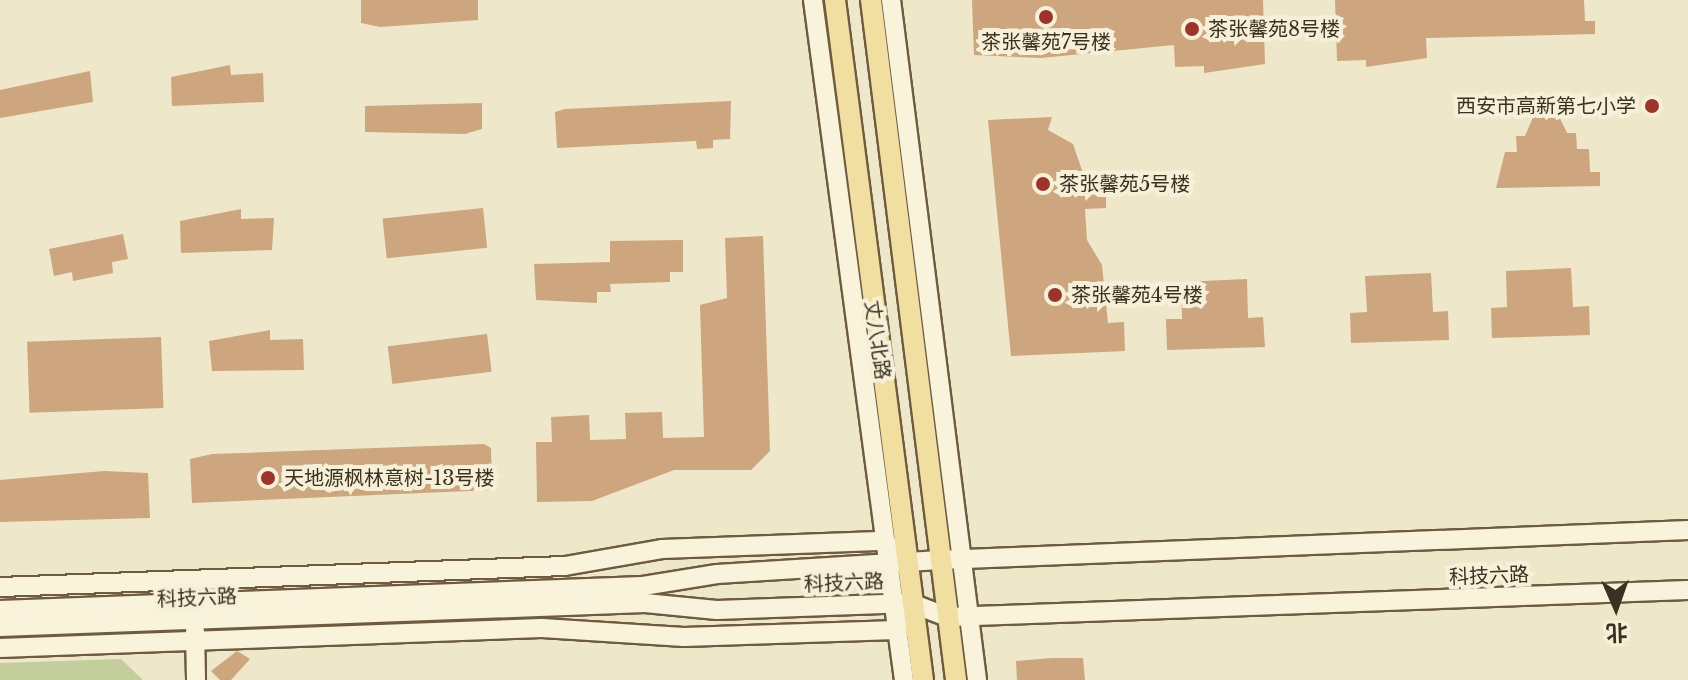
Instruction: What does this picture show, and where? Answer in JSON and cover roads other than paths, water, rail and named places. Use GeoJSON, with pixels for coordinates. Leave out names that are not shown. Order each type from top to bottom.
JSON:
{"type":"FeatureCollection","features":[{"type":"Feature","properties":{"kind":"main road"},"geometry":{"type":"LineString","coordinates":[[813,0],[885,541],[897,566]]}},
{"type":"Feature","properties":{"kind":"main road","name":"丈八北路"},"geometry":{"type":"LineString","coordinates":[[835,0],[897,566],[902,603],[923,680]]}},
{"type":"Feature","properties":{"kind":"main road","name":"丈八北路"},"geometry":{"type":"LineString","coordinates":[[871,0],[958,616],[956,680]]}},
{"type":"Feature","properties":{"kind":"main road"},"geometry":{"type":"LineString","coordinates":[[891,0],[950,560]]}},
{"type":"Feature","properties":{"kind":"main road","name":"科技六路"},"geometry":{"type":"LineString","coordinates":[[0,627],[194,611],[643,586],[717,574],[897,566],[950,560],[1688,530]]}},
{"type":"Feature","properties":{"kind":"main road"},"geometry":{"type":"LineString","coordinates":[[0,587],[565,566],[662,549],[885,541]]}},
{"type":"Feature","properties":{"kind":"main road"},"geometry":{"type":"LineString","coordinates":[[192,580],[196,680]]}},
{"type":"Feature","properties":{"kind":"main road","name":"科技六路"},"geometry":{"type":"LineString","coordinates":[[0,610],[194,611],[645,603],[717,610],[902,603],[958,616],[1688,590]]}},
{"type":"Feature","properties":{"kind":"main road"},"geometry":{"type":"LineString","coordinates":[[902,603],[897,630],[904,680]]}},
{"type":"Feature","properties":{"kind":"main road"},"geometry":{"type":"LineString","coordinates":[[958,616],[977,680]]}},
{"type":"Feature","properties":{"kind":"main road"},"geometry":{"type":"LineString","coordinates":[[0,648],[542,628],[684,637],[897,630]]}},
{"type":"Feature","properties":{"kind":"place","name":"茶张馨苑7号楼"},"geometry":{"type":"Point","coordinates":[1046,17]}},
{"type":"Feature","properties":{"kind":"place","name":"茶张馨苑8号楼"},"geometry":{"type":"Point","coordinates":[1192,29]}},
{"type":"Feature","properties":{"kind":"place","name":"西安市高新第七小学"},"geometry":{"type":"Point","coordinates":[1652,106]}},
{"type":"Feature","properties":{"kind":"place","name":"茶张馨苑5号楼"},"geometry":{"type":"Point","coordinates":[1043,184]}},
{"type":"Feature","properties":{"kind":"place","name":"茶张馨苑4号楼"},"geometry":{"type":"Point","coordinates":[1055,295]}},
{"type":"Feature","properties":{"kind":"place","name":"天地源枫林意树-13号楼"},"geometry":{"type":"Point","coordinates":[268,478]}}]}
